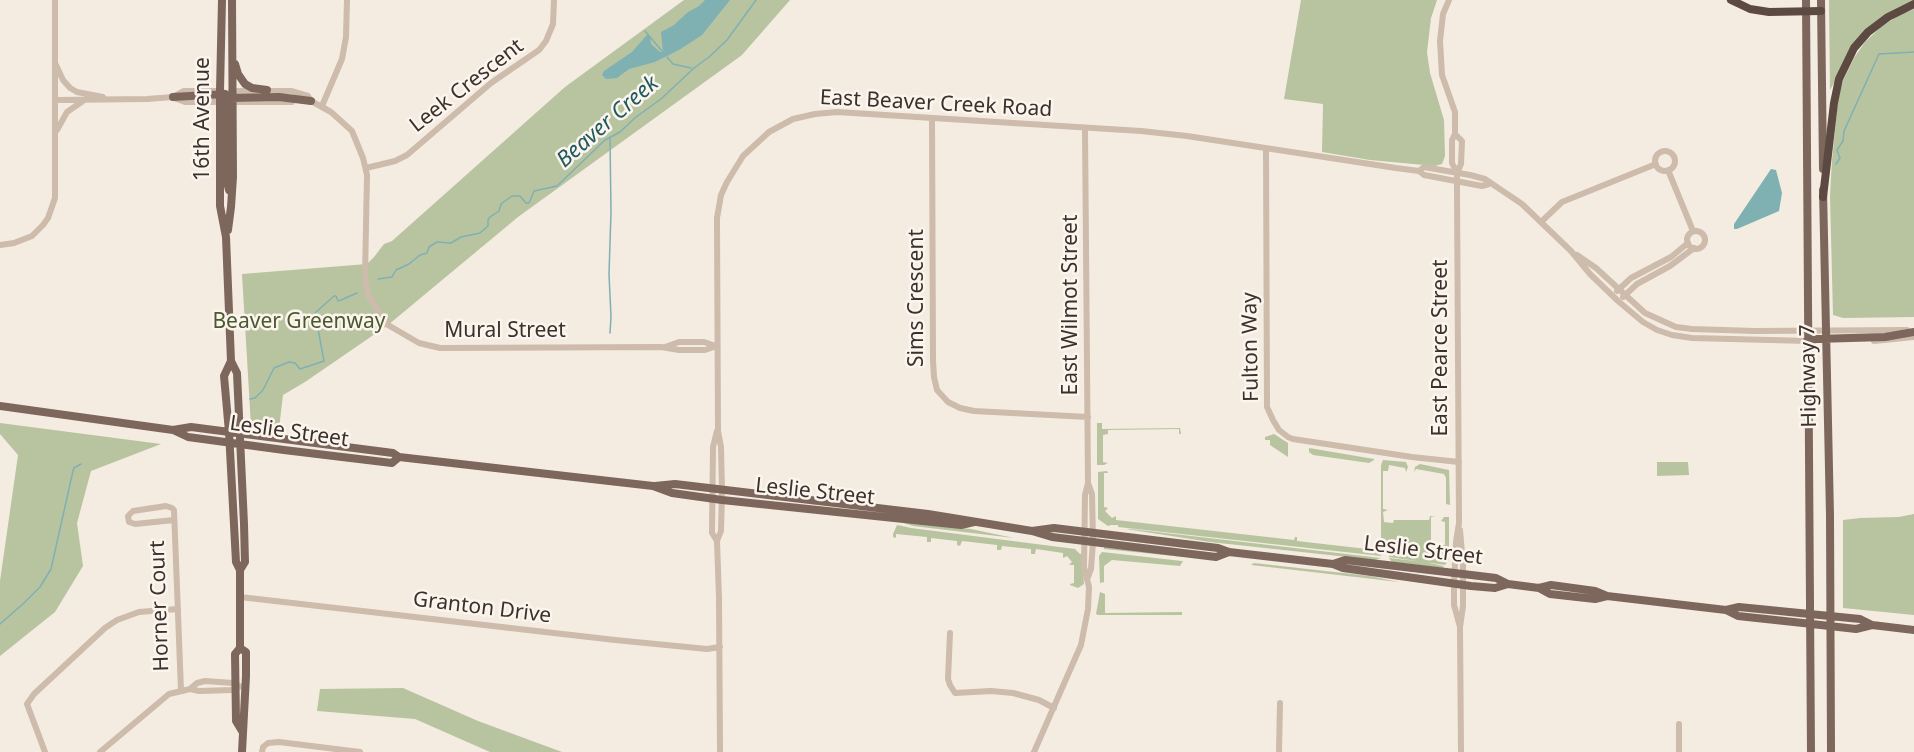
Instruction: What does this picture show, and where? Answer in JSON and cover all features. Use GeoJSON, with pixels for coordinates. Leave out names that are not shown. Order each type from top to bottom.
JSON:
{"type":"FeatureCollection","features":[{"type":"Feature","properties":{"kind":"highway"},"geometry":{"type":"LineString","coordinates":[[1731,0],[1750,9],[1769,12],[1821,11]]}},
{"type":"Feature","properties":{"kind":"highway"},"geometry":{"type":"LineString","coordinates":[[1823,197],[1834,103],[1839,80],[1854,48],[1868,32],[1888,17],[1914,4]]}},
{"type":"Feature","properties":{"kind":"main road","name":"16th Avenue"},"geometry":{"type":"LineString","coordinates":[[222,0],[225,97],[232,200],[226,237]]}},
{"type":"Feature","properties":{"kind":"main road","name":"16th Avenue"},"geometry":{"type":"LineString","coordinates":[[232,0],[232,44],[225,97],[220,206],[226,237],[231,361],[237,373],[241,443],[245,562],[240,570]]}},
{"type":"Feature","properties":{"kind":"main road","name":"Highway 7"},"geometry":{"type":"LineString","coordinates":[[1806,0],[1811,752]]}},
{"type":"Feature","properties":{"kind":"main road","name":"Highway 7"},"geometry":{"type":"LineString","coordinates":[[1821,0],[1831,616],[1831,752]]}},
{"type":"Feature","properties":{"kind":"main road"},"geometry":{"type":"LineString","coordinates":[[232,44],[240,78],[252,88],[267,90]]}},
{"type":"Feature","properties":{"kind":"main road"},"geometry":{"type":"LineString","coordinates":[[173,97],[293,98],[311,101]]}},
{"type":"Feature","properties":{"kind":"main road"},"geometry":{"type":"LineString","coordinates":[[1807,341],[1827,337],[1885,337],[1914,331]]}},
{"type":"Feature","properties":{"kind":"main road","name":"16th Avenue"},"geometry":{"type":"LineString","coordinates":[[231,361],[224,376],[236,562],[240,570],[240,648],[235,654],[236,722],[242,731]]}},
{"type":"Feature","properties":{"kind":"main road","name":"Leslie Street"},"geometry":{"type":"LineString","coordinates":[[0,406],[173,430],[188,437],[392,463],[399,457]]}},
{"type":"Feature","properties":{"kind":"main road","name":"Leslie Street"},"geometry":{"type":"LineString","coordinates":[[173,430],[191,427],[393,453],[399,457],[653,486],[675,484],[928,514],[1032,531],[1052,537],[1216,557],[1229,552]]}},
{"type":"Feature","properties":{"kind":"main road","name":"Leslie Street"},"geometry":{"type":"LineString","coordinates":[[653,486],[672,493],[713,499],[961,525],[974,522]]}},
{"type":"Feature","properties":{"kind":"main road","name":"Leslie Street"},"geometry":{"type":"LineString","coordinates":[[1032,531],[1054,528],[1218,548],[1229,552],[1333,564],[1343,568],[1458,584],[1495,588],[1508,584]]}},
{"type":"Feature","properties":{"kind":"main road","name":"Leslie Street"},"geometry":{"type":"LineString","coordinates":[[1333,564],[1345,560],[1496,578],[1508,584],[1539,588],[1550,594],[1595,599],[1607,596],[1726,610],[1738,616],[1831,627],[1857,629],[1872,625]]}},
{"type":"Feature","properties":{"kind":"main road","name":"Leslie Street"},"geometry":{"type":"LineString","coordinates":[[1726,610],[1739,606],[1860,619],[1872,625],[1914,630]]}},
{"type":"Feature","properties":{"kind":"main road","name":"16th Avenue"},"geometry":{"type":"LineString","coordinates":[[240,648],[246,652],[242,752]]}},
{"type":"Feature","properties":{"kind":"street"},"geometry":{"type":"LineString","coordinates":[[0,245],[14,243],[32,236],[48,218],[56,192],[55,0]]}},
{"type":"Feature","properties":{"kind":"street"},"geometry":{"type":"LineString","coordinates":[[322,106],[342,59],[346,38],[347,0]]}},
{"type":"Feature","properties":{"kind":"street","name":"Leek Crescent"},"geometry":{"type":"LineString","coordinates":[[366,168],[395,161],[407,155],[491,83],[539,50],[546,41],[553,24],[554,0]]}},
{"type":"Feature","properties":{"kind":"street","name":"East Pearce Street"},"geometry":{"type":"LineString","coordinates":[[1449,0],[1443,14],[1440,41],[1442,75],[1455,112],[1452,163],[1457,173],[1459,523],[1462,543],[1458,584],[1463,606],[1460,627],[1461,752]]}},
{"type":"Feature","properties":{"kind":"street"},"geometry":{"type":"LineString","coordinates":[[56,64],[63,80],[70,88],[77,92],[116,99]]}},
{"type":"Feature","properties":{"kind":"street","name":"Mural Street"},"geometry":{"type":"LineString","coordinates":[[225,97],[267,90],[300,93],[322,106],[352,132],[366,168],[365,277],[368,295],[388,324],[419,343],[440,348],[664,347],[679,342],[704,342],[717,346]]}},
{"type":"Feature","properties":{"kind":"street"},"geometry":{"type":"LineString","coordinates":[[55,100],[173,97]]}},
{"type":"Feature","properties":{"kind":"street"},"geometry":{"type":"LineString","coordinates":[[55,133],[67,112],[85,100]]}},
{"type":"Feature","properties":{"kind":"street","name":"East Beaver Creek Road"},"geometry":{"type":"LineString","coordinates":[[717,541],[721,531],[722,490],[721,447],[718,431],[717,218],[727,182],[742,156],[758,140],[780,125],[793,119],[837,112],[1170,134],[1419,171],[1424,175],[1482,186],[1489,184]]}},
{"type":"Feature","properties":{"kind":"street","name":"Sims Crescent"},"geometry":{"type":"LineString","coordinates":[[932,119],[933,361],[937,390],[948,402],[974,411],[1088,417]]}},
{"type":"Feature","properties":{"kind":"street","name":"East Wilmot Street"},"geometry":{"type":"LineString","coordinates":[[1034,752],[1081,645],[1088,609],[1092,494],[1088,483],[1083,291],[1085,128]]}},
{"type":"Feature","properties":{"kind":"street","name":"Fulton Way"},"geometry":{"type":"LineString","coordinates":[[1266,148],[1267,407],[1273,420],[1288,437],[1308,442],[1459,462]]}},
{"type":"Feature","properties":{"kind":"street"},"geometry":{"type":"LineString","coordinates":[[1662,151],[1672,154],[1675,160],[1673,166],[1668,170],[1662,170],[1656,164],[1655,160],[1662,151]]}},
{"type":"Feature","properties":{"kind":"street"},"geometry":{"type":"LineString","coordinates":[[1541,222],[1562,202],[1656,164]]}},
{"type":"Feature","properties":{"kind":"street","name":"East Beaver Creek Road"},"geometry":{"type":"LineString","coordinates":[[1419,171],[1424,167],[1480,178],[1522,204],[1571,251],[1612,296],[1643,322],[1657,330],[1692,338],[1807,341]]}},
{"type":"Feature","properties":{"kind":"street"},"geometry":{"type":"LineString","coordinates":[[1668,170],[1693,231]]}},
{"type":"Feature","properties":{"kind":"street"},"geometry":{"type":"LineString","coordinates":[[1688,243],[1688,235],[1693,231]]}},
{"type":"Feature","properties":{"kind":"street"},"geometry":{"type":"LineString","coordinates":[[1618,301],[1637,284],[1670,266],[1694,248],[1702,246],[1705,240],[1702,233],[1693,231]]}},
{"type":"Feature","properties":{"kind":"street"},"geometry":{"type":"LineString","coordinates":[[1688,243],[1694,248]]}},
{"type":"Feature","properties":{"kind":"street"},"geometry":{"type":"LineString","coordinates":[[1612,296],[1631,278],[1671,257],[1688,243]]}},
{"type":"Feature","properties":{"kind":"street","name":"East Beaver Creek Road"},"geometry":{"type":"LineString","coordinates":[[1571,251],[1596,268],[1645,313],[1676,327],[1700,330],[1807,330],[1827,337],[1883,341],[1914,337]]}},
{"type":"Feature","properties":{"kind":"street","name":"East Beaver Creek Road"},"geometry":{"type":"LineString","coordinates":[[717,541],[712,533],[713,447],[718,431]]}},
{"type":"Feature","properties":{"kind":"street","name":"Horner Court"},"geometry":{"type":"LineString","coordinates":[[174,520],[135,524],[129,522],[128,516],[133,511],[166,506],[174,510],[180,691]]}},
{"type":"Feature","properties":{"kind":"street"},"geometry":{"type":"LineString","coordinates":[[717,541],[720,752]]}},
{"type":"Feature","properties":{"kind":"street","name":"Granton Drive"},"geometry":{"type":"LineString","coordinates":[[240,597],[615,640],[707,649],[720,647]]}},
{"type":"Feature","properties":{"kind":"street"},"geometry":{"type":"LineString","coordinates":[[45,752],[28,710],[27,704],[33,694],[105,628],[117,620],[140,612],[178,609]]}},
{"type":"Feature","properties":{"kind":"street"},"geometry":{"type":"LineString","coordinates":[[950,633],[948,679],[955,693],[1013,693],[1039,700],[1054,708]]}},
{"type":"Feature","properties":{"kind":"street"},"geometry":{"type":"LineString","coordinates":[[100,752],[169,694],[190,689],[233,690],[236,686],[246,687]]}},
{"type":"Feature","properties":{"kind":"street"},"geometry":{"type":"LineString","coordinates":[[1279,752],[1280,703]]}},
{"type":"Feature","properties":{"kind":"street"},"geometry":{"type":"LineString","coordinates":[[1679,724],[1679,752]]}},
{"type":"Feature","properties":{"kind":"street"},"geometry":{"type":"LineString","coordinates":[[262,752],[268,743],[279,742],[360,752]]}},
{"type":"Feature","properties":{"kind":"green space","name":"Beaver Greenway"},"geometry":{"type":"Polygon","coordinates":[[[684,0],[790,0],[742,55],[518,217],[388,325],[283,395],[279,429],[251,426],[242,274],[367,264],[384,244],[392,241],[565,87],[684,0]]]}},
{"type":"Feature","properties":{"kind":"green space"},"geometry":{"type":"Polygon","coordinates":[[[1301,0],[1437,0],[1431,18],[1427,52],[1430,73],[1444,120],[1445,156],[1442,164],[1435,166],[1370,160],[1322,152],[1323,104],[1284,99],[1301,0]]]}},
{"type":"Feature","properties":{"kind":"green space"},"geometry":{"type":"Polygon","coordinates":[[[1829,0],[1914,0],[1861,36],[1830,90],[1829,0]]]}},
{"type":"Feature","properties":{"kind":"green space"},"geometry":{"type":"Polygon","coordinates":[[[1914,9],[1914,317],[1843,318],[1833,315],[1830,196],[1838,100],[1843,81],[1865,42],[1881,27],[1899,15],[1914,9]]]}},
{"type":"Feature","properties":{"kind":"green space"},"geometry":{"type":"Polygon","coordinates":[[[0,423],[161,444],[91,471],[77,523],[83,566],[55,612],[0,656],[0,581],[18,455],[0,434],[0,423]]]}},
{"type":"Feature","properties":{"kind":"green space"},"geometry":{"type":"Polygon","coordinates":[[[1097,423],[1102,423],[1102,429],[1180,428],[1181,434],[1179,434],[1179,429],[1108,430],[1108,434],[1103,435],[1103,462],[1108,463],[1097,465],[1097,423]]]}},
{"type":"Feature","properties":{"kind":"green space"},"geometry":{"type":"Polygon","coordinates":[[[1274,434],[1288,443],[1288,457],[1270,445],[1270,440],[1265,440],[1265,437],[1274,434]]]}},
{"type":"Feature","properties":{"kind":"green space"},"geometry":{"type":"Polygon","coordinates":[[[1309,448],[1374,460],[1369,463],[1313,455],[1309,452],[1309,448]]]}},
{"type":"Feature","properties":{"kind":"green space"},"geometry":{"type":"Polygon","coordinates":[[[1383,460],[1406,462],[1408,467],[1406,472],[1405,468],[1389,465],[1388,471],[1383,471],[1383,509],[1388,510],[1383,512],[1384,522],[1429,520],[1430,516],[1435,516],[1431,517],[1431,545],[1445,545],[1445,522],[1441,521],[1444,517],[1449,517],[1449,560],[1445,565],[1389,557],[1388,549],[1381,540],[1381,465],[1383,460]]]}},
{"type":"Feature","properties":{"kind":"green space"},"geometry":{"type":"Polygon","coordinates":[[[1657,462],[1688,462],[1689,475],[1657,476],[1657,462]]]}},
{"type":"Feature","properties":{"kind":"green space"},"geometry":{"type":"Polygon","coordinates":[[[1420,464],[1449,470],[1450,505],[1446,504],[1444,474],[1416,469],[1414,472],[1415,467],[1420,464]]]}},
{"type":"Feature","properties":{"kind":"green space"},"geometry":{"type":"Polygon","coordinates":[[[1107,471],[1108,473],[1104,473],[1104,507],[1108,508],[1105,511],[1112,518],[1116,516],[1116,520],[1294,540],[1297,537],[1297,541],[1376,550],[1381,552],[1381,556],[1118,527],[1118,525],[1108,526],[1098,519],[1098,472],[1107,471]]]}},
{"type":"Feature","properties":{"kind":"green space"},"geometry":{"type":"Polygon","coordinates":[[[1914,514],[1914,615],[1843,608],[1843,520],[1914,514]]]}},
{"type":"Feature","properties":{"kind":"green space"},"geometry":{"type":"Polygon","coordinates":[[[901,522],[971,529],[1014,538],[913,526],[901,522]]]}},
{"type":"Feature","properties":{"kind":"green space"},"geometry":{"type":"Polygon","coordinates":[[[897,525],[1075,549],[1082,554],[1084,584],[1078,588],[1070,585],[1074,583],[1074,565],[1069,565],[1072,562],[1067,556],[1063,558],[1063,553],[1036,549],[1035,554],[1031,554],[1031,549],[1002,546],[1001,550],[997,550],[997,545],[962,541],[960,546],[957,545],[957,541],[931,538],[931,542],[927,542],[927,537],[896,534],[896,538],[893,534],[897,525]]]}},
{"type":"Feature","properties":{"kind":"green space"},"geometry":{"type":"Polygon","coordinates":[[[1126,529],[1381,558],[1375,560],[1210,542],[1126,529]]]}},
{"type":"Feature","properties":{"kind":"green space"},"geometry":{"type":"Polygon","coordinates":[[[1104,547],[1149,552],[1184,557],[1104,549],[1104,547]]]}},
{"type":"Feature","properties":{"kind":"green space"},"geometry":{"type":"Polygon","coordinates":[[[1102,552],[1183,561],[1180,566],[1112,560],[1104,566],[1104,582],[1100,583],[1099,556],[1102,552]]]}},
{"type":"Feature","properties":{"kind":"green space"},"geometry":{"type":"Polygon","coordinates":[[[1389,558],[1425,562],[1444,568],[1392,562],[1389,558]]]}},
{"type":"Feature","properties":{"kind":"green space"},"geometry":{"type":"Polygon","coordinates":[[[1254,563],[1370,576],[1399,582],[1251,565],[1254,563]]]}},
{"type":"Feature","properties":{"kind":"green space"},"geometry":{"type":"Polygon","coordinates":[[[1100,592],[1105,594],[1105,613],[1182,612],[1182,615],[1098,615],[1096,614],[1100,592]]]}},
{"type":"Feature","properties":{"kind":"green space"},"geometry":{"type":"Polygon","coordinates":[[[403,688],[478,721],[562,752],[490,752],[415,719],[317,711],[320,689],[403,688]]]}},
{"type":"Feature","properties":{"kind":"water"},"geometry":{"type":"Polygon","coordinates":[[[705,0],[730,0],[702,35],[679,50],[655,62],[629,69],[617,78],[606,79],[602,75],[604,71],[632,52],[647,35],[650,36],[651,44],[663,52],[661,32],[674,25],[705,0]]]}},
{"type":"Feature","properties":{"kind":"water"},"geometry":{"type":"Polygon","coordinates":[[[1771,169],[1776,170],[1782,193],[1779,211],[1734,229],[1734,224],[1771,169]]]}},
{"type":"Feature","properties":{"kind":"waterway","name":"Beaver Creek"},"geometry":{"type":"LineString","coordinates":[[378,279],[392,277],[396,270],[427,253],[429,247],[437,242],[451,243],[461,237],[480,233],[488,226],[490,217],[499,211],[501,204],[512,196],[520,196],[526,203],[529,203],[534,191],[557,186],[605,140],[620,132],[709,57],[727,40],[756,0]]}},
{"type":"Feature","properties":{"kind":"waterway"},"geometry":{"type":"LineString","coordinates":[[645,31],[662,51]]}},
{"type":"Feature","properties":{"kind":"waterway"},"geometry":{"type":"LineString","coordinates":[[1836,164],[1840,158],[1837,150],[1843,141],[1844,131],[1879,54],[1914,52]]}},
{"type":"Feature","properties":{"kind":"waterway"},"geometry":{"type":"LineString","coordinates":[[667,57],[673,64],[691,68]]}},
{"type":"Feature","properties":{"kind":"waterway"},"geometry":{"type":"LineString","coordinates":[[610,138],[610,333]]}},
{"type":"Feature","properties":{"kind":"waterway","name":"Beaver Creek"},"geometry":{"type":"LineString","coordinates":[[250,399],[255,398],[263,390],[274,368],[289,362],[295,363],[300,369],[324,361],[315,313],[334,296],[338,301],[357,293]]}},
{"type":"Feature","properties":{"kind":"waterway","name":"Beaver Creek"},"geometry":{"type":"LineString","coordinates":[[0,624],[40,587],[51,569],[73,471],[81,464]]}}]}
